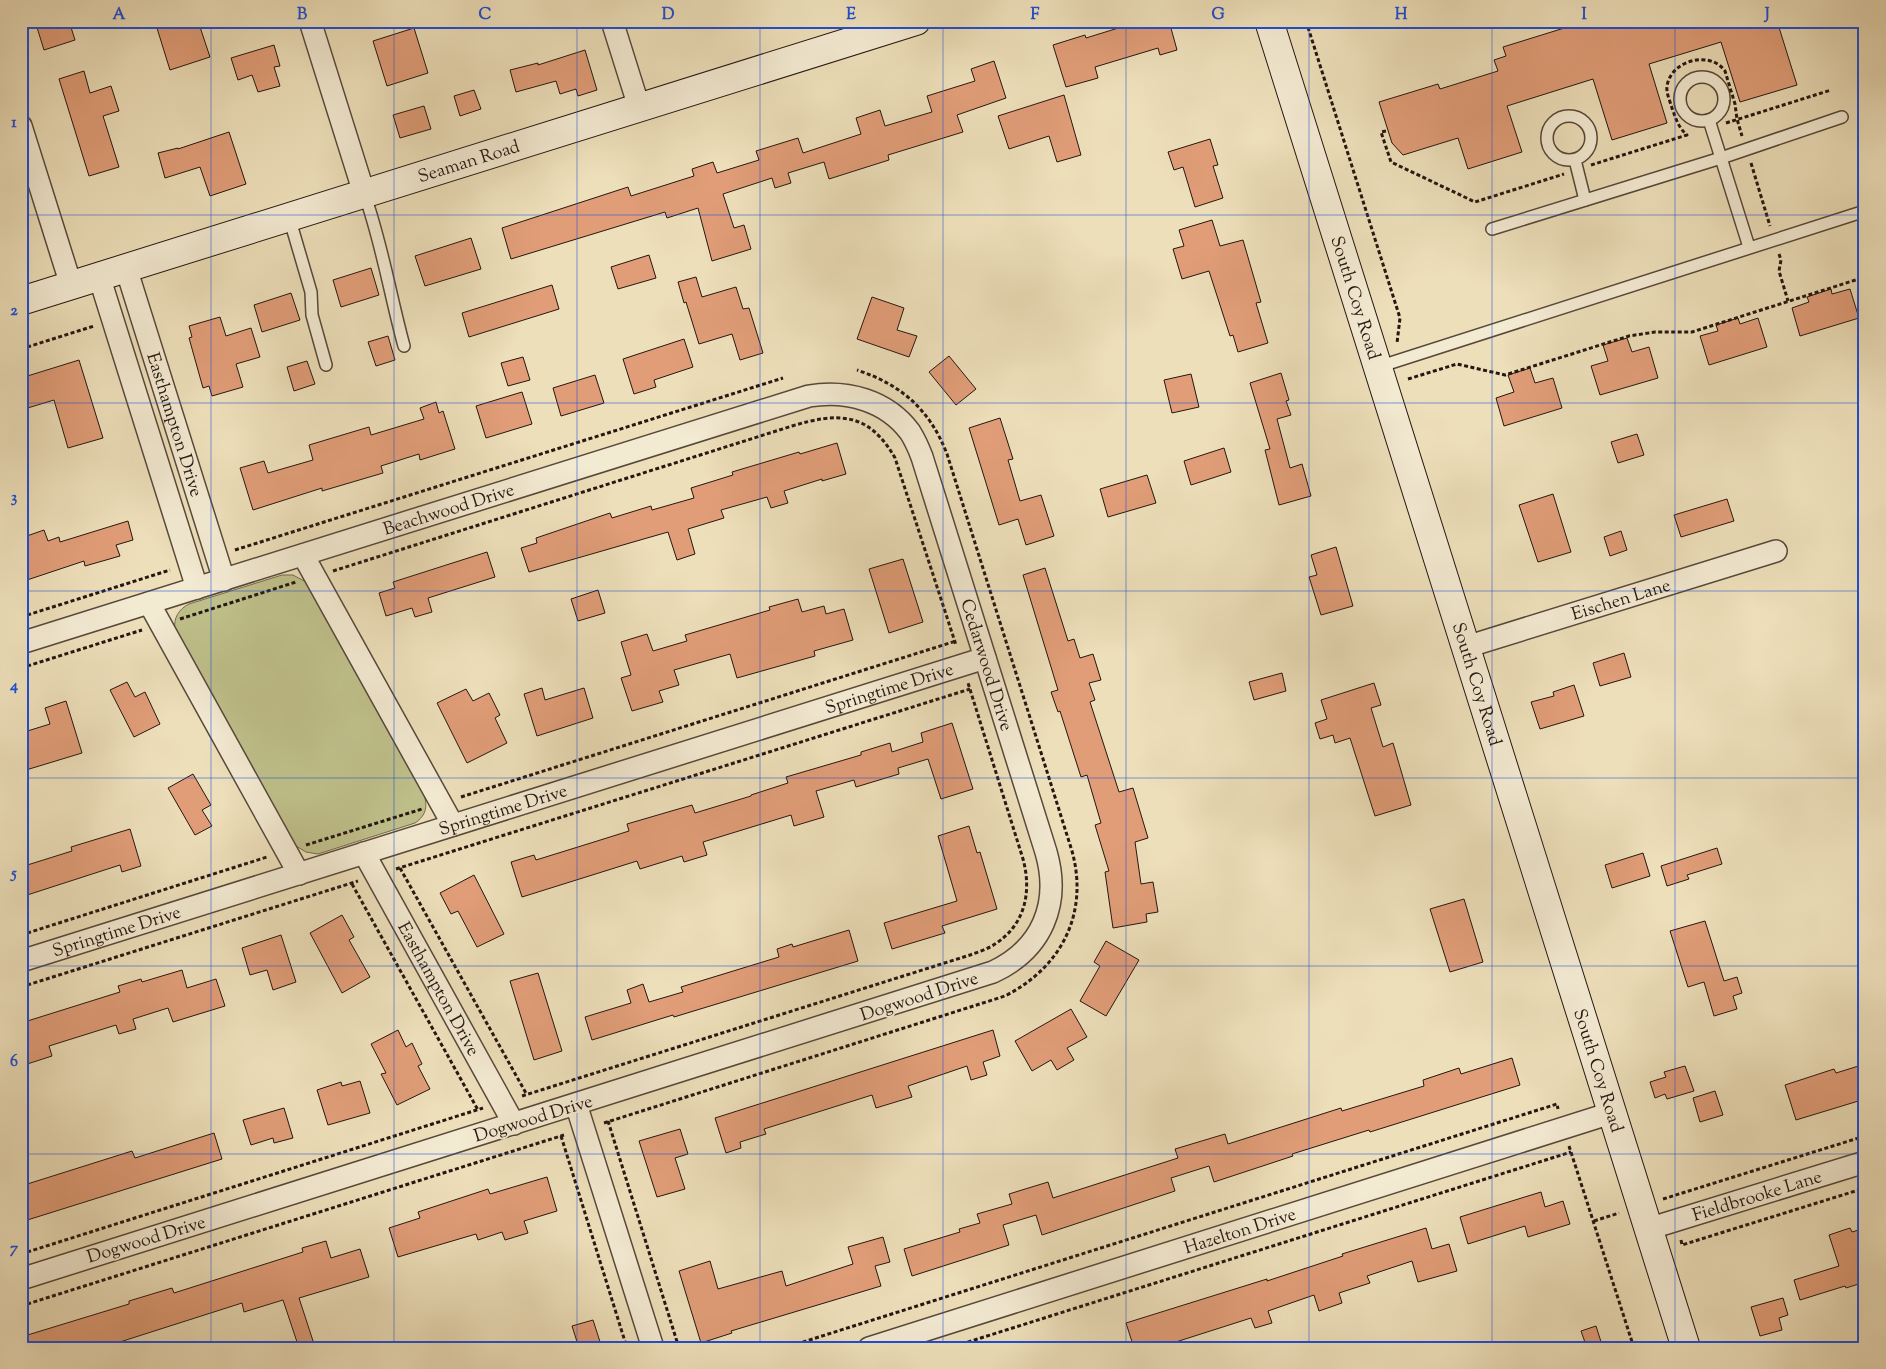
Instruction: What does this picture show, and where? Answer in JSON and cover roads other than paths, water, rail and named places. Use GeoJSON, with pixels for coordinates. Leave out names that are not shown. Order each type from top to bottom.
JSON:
{"type":"FeatureCollection","features":[{"type":"Feature","properties":{"kind":"street"},"geometry":{"type":"LineString","coordinates":[[310,21],[364,193]]}},
{"type":"Feature","properties":{"kind":"street"},"geometry":{"type":"LineString","coordinates":[[612,21],[639,107]]}},
{"type":"Feature","properties":{"kind":"street","name":"Seaman Road"},"geometry":{"type":"LineString","coordinates":[[21,301],[916,21]]}},
{"type":"Feature","properties":{"kind":"street","name":"South Coy Road"},"geometry":{"type":"LineString","coordinates":[[1268,21],[1390,363],[1466,647],[1686,1348]]}},
{"type":"Feature","properties":{"kind":"street"},"geometry":{"type":"LineString","coordinates":[[21,126],[71,285]]}},
{"type":"Feature","properties":{"kind":"street","name":"Easthampton Drive"},"geometry":{"type":"LineString","coordinates":[[126,268],[224,580]]}},
{"type":"Feature","properties":{"kind":"street","name":"Easthampton Drive"},"geometry":{"type":"LineString","coordinates":[[100,276],[197,588]]}},
{"type":"Feature","properties":{"kind":"street","name":"Beachwood Drive"},"geometry":{"type":"LineString","coordinates":[[21,643],[809,396],[826,393],[843,394],[876,404]]}},
{"type":"Feature","properties":{"kind":"street","name":"Cedarwood Drive"},"geometry":{"type":"LineString","coordinates":[[876,404],[900,421],[910,432],[922,456],[1050,864],[1052,880],[1050,903],[1035,940]]}},
{"type":"Feature","properties":{"kind":"street","name":"Eischen Lane"},"geometry":{"type":"LineString","coordinates":[[1466,647],[1776,551]]}},
{"type":"Feature","properties":{"kind":"street"},"geometry":{"type":"LineString","coordinates":[[303,555],[453,825]]}},
{"type":"Feature","properties":{"kind":"street"},"geometry":{"type":"LineString","coordinates":[[149,603],[299,874]]}},
{"type":"Feature","properties":{"kind":"street","name":"Springtime Drive"},"geometry":{"type":"LineString","coordinates":[[21,961],[985,658]]}},
{"type":"Feature","properties":{"kind":"street","name":"Easthampton Drive"},"geometry":{"type":"LineString","coordinates":[[364,853],[514,1124]]}},
{"type":"Feature","properties":{"kind":"street","name":"Dogwood Drive"},"geometry":{"type":"LineString","coordinates":[[21,1279],[978,978],[1008,965],[1035,940]]}},
{"type":"Feature","properties":{"kind":"street"},"geometry":{"type":"LineString","coordinates":[[576,1104],[653,1348]]}},
{"type":"Feature","properties":{"kind":"street","name":"Hazelton Drive"},"geometry":{"type":"LineString","coordinates":[[869,1348],[1611,1113]]}},
{"type":"Feature","properties":{"kind":"street","name":"Fieldbrooke Lane"},"geometry":{"type":"LineString","coordinates":[[1648,1229],[1865,1162]]}},
{"type":"Feature","properties":{"kind":"lane"},"geometry":{"type":"LineString","coordinates":[[1492,229],[1721,158],[1842,117]]}},
{"type":"Feature","properties":{"kind":"lane"},"geometry":{"type":"LineString","coordinates":[[1709,120],[1750,247]]}},
{"type":"Feature","properties":{"kind":"lane"},"geometry":{"type":"LineString","coordinates":[[1576,165],[1585,200]]}},
{"type":"Feature","properties":{"kind":"lane"},"geometry":{"type":"LineString","coordinates":[[364,193],[382,248],[394,310],[404,346]]}},
{"type":"Feature","properties":{"kind":"lane"},"geometry":{"type":"LineString","coordinates":[[1390,363],[1865,211]]}},
{"type":"Feature","properties":{"kind":"lane"},"geometry":{"type":"LineString","coordinates":[[289,217],[311,292],[312,316],[326,365]]}}]}
